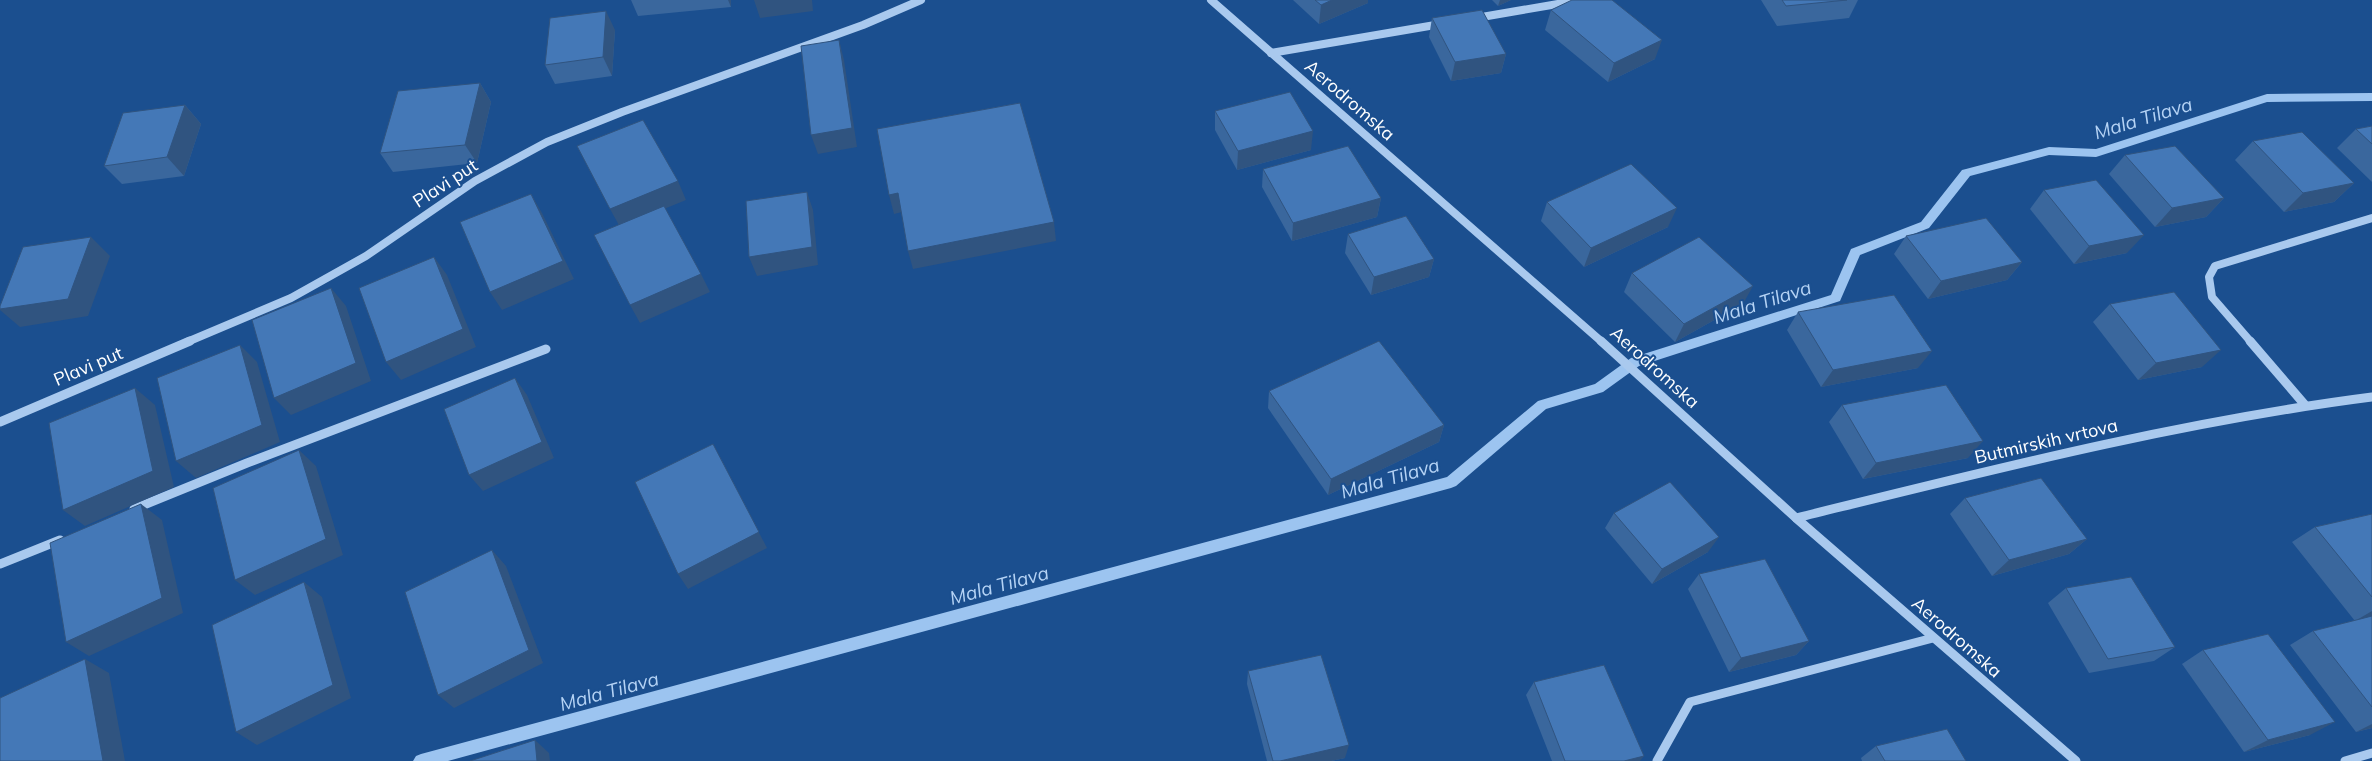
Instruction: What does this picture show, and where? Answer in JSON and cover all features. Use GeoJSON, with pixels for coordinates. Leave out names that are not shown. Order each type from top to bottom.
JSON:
{"type":"FeatureCollection","features":[{"type":"Feature","properties":{"kind":"street","name":"Plavi put"},"geometry":{"type":"LineString","coordinates":[[0,422],[291,298],[366,256],[475,181],[547,142],[622,112],[863,25],[921,0]]}},
{"type":"Feature","properties":{"kind":"street","name":"Aerodromska"},"geometry":{"type":"LineString","coordinates":[[1210,0],[1659,392],[1796,518],[2076,761]]}},
{"type":"Feature","properties":{"kind":"street"},"geometry":{"type":"LineString","coordinates":[[1465,20],[1581,0]]}},
{"type":"Feature","properties":{"kind":"street"},"geometry":{"type":"LineString","coordinates":[[1271,53],[1445,23]]}},
{"type":"Feature","properties":{"kind":"street"},"geometry":{"type":"LineString","coordinates":[[2305,404],[2212,296],[2209,277],[2215,266],[2372,218]]}},
{"type":"Feature","properties":{"kind":"street"},"geometry":{"type":"LineString","coordinates":[[128,512],[247,463],[546,349]]}},
{"type":"Feature","properties":{"kind":"street","name":"Butmirskih vrtova"},"geometry":{"type":"LineString","coordinates":[[1796,518],[2160,430],[2305,404],[2372,397]]}},
{"type":"Feature","properties":{"kind":"street"},"geometry":{"type":"LineString","coordinates":[[0,564],[73,534]]}},
{"type":"Feature","properties":{"kind":"street"},"geometry":{"type":"LineString","coordinates":[[1657,761],[1690,702],[1933,638]]}},
{"type":"Feature","properties":{"kind":"street"},"geometry":{"type":"LineString","coordinates":[[2345,761],[2372,753]]}},
{"type":"Feature","properties":{"kind":"building"},"geometry":{"type":"Polygon","coordinates":[[[1315,0],[1332,0],[1321,5],[1315,0]]]}},
{"type":"Feature","properties":{"kind":"building"},"geometry":{"type":"Polygon","coordinates":[[[1572,0],[1612,0],[1662,40],[1614,63],[1551,10],[1572,0]]]}},
{"type":"Feature","properties":{"kind":"building"},"geometry":{"type":"Polygon","coordinates":[[[1782,0],[1847,0],[1786,6],[1782,0]]]}},
{"type":"Feature","properties":{"kind":"building"},"geometry":{"type":"Polygon","coordinates":[[[1482,10],[1506,54],[1455,62],[1432,18],[1482,10]]]}},
{"type":"Feature","properties":{"kind":"building"},"geometry":{"type":"Polygon","coordinates":[[[606,11],[603,57],[545,65],[550,18],[606,11]]]}},
{"type":"Feature","properties":{"kind":"building"},"geometry":{"type":"Polygon","coordinates":[[[839,40],[852,128],[811,135],[801,46],[839,40]]]}},
{"type":"Feature","properties":{"kind":"building"},"geometry":{"type":"Polygon","coordinates":[[[480,83],[465,145],[380,153],[398,91],[480,83]]]}},
{"type":"Feature","properties":{"kind":"building"},"geometry":{"type":"Polygon","coordinates":[[[1290,92],[1313,131],[1238,151],[1215,111],[1290,92]]]}},
{"type":"Feature","properties":{"kind":"building"},"geometry":{"type":"Polygon","coordinates":[[[1020,103],[1054,222],[908,251],[898,193],[889,195],[877,129],[1020,103]]]}},
{"type":"Feature","properties":{"kind":"building"},"geometry":{"type":"Polygon","coordinates":[[[185,105],[167,157],[104,166],[123,113],[185,105]]]}},
{"type":"Feature","properties":{"kind":"building"},"geometry":{"type":"Polygon","coordinates":[[[643,120],[678,181],[610,209],[577,146],[643,120]]]}},
{"type":"Feature","properties":{"kind":"building"},"geometry":{"type":"Polygon","coordinates":[[[2372,126],[2372,144],[2356,129],[2372,126]]]}},
{"type":"Feature","properties":{"kind":"building"},"geometry":{"type":"Polygon","coordinates":[[[2302,132],[2354,183],[2303,193],[2253,141],[2302,132]]]}},
{"type":"Feature","properties":{"kind":"building"},"geometry":{"type":"Polygon","coordinates":[[[1348,146],[1381,198],[1293,223],[1263,169],[1348,146]]]}},
{"type":"Feature","properties":{"kind":"building"},"geometry":{"type":"Polygon","coordinates":[[[2175,146],[2224,198],[2172,208],[2125,155],[2175,146]]]}},
{"type":"Feature","properties":{"kind":"building"},"geometry":{"type":"Polygon","coordinates":[[[1631,164],[1677,208],[1591,248],[1547,202],[1631,164]]]}},
{"type":"Feature","properties":{"kind":"building"},"geometry":{"type":"Polygon","coordinates":[[[2096,180],[2144,235],[2089,246],[2044,190],[2096,180]]]}},
{"type":"Feature","properties":{"kind":"building"},"geometry":{"type":"Polygon","coordinates":[[[807,192],[812,247],[749,257],[746,201],[807,192]]]}},
{"type":"Feature","properties":{"kind":"building"},"geometry":{"type":"Polygon","coordinates":[[[531,194],[563,261],[490,292],[460,222],[531,194]]]}},
{"type":"Feature","properties":{"kind":"building"},"geometry":{"type":"Polygon","coordinates":[[[664,206],[701,274],[630,305],[594,235],[664,206]]]}},
{"type":"Feature","properties":{"kind":"building"},"geometry":{"type":"Polygon","coordinates":[[[1406,216],[1434,259],[1374,277],[1348,234],[1406,216]]]}},
{"type":"Feature","properties":{"kind":"building"},"geometry":{"type":"Polygon","coordinates":[[[1986,218],[2022,262],[1941,281],[1906,236],[1986,218]]]}},
{"type":"Feature","properties":{"kind":"building"},"geometry":{"type":"Polygon","coordinates":[[[91,237],[68,299],[0,309],[23,247],[91,237]]]}},
{"type":"Feature","properties":{"kind":"building"},"geometry":{"type":"Polygon","coordinates":[[[1699,237],[1753,286],[1684,324],[1632,273],[1699,237]]]}},
{"type":"Feature","properties":{"kind":"building"},"geometry":{"type":"Polygon","coordinates":[[[434,257],[463,329],[386,362],[359,288],[434,257]]]}},
{"type":"Feature","properties":{"kind":"building"},"geometry":{"type":"Polygon","coordinates":[[[331,288],[356,363],[274,398],[252,320],[331,288]]]}},
{"type":"Feature","properties":{"kind":"building"},"geometry":{"type":"Polygon","coordinates":[[[2174,292],[2221,350],[2156,363],[2110,304],[2174,292]]]}},
{"type":"Feature","properties":{"kind":"building"},"geometry":{"type":"Polygon","coordinates":[[[1894,295],[1932,351],[1833,370],[1798,312],[1894,295]]]}},
{"type":"Feature","properties":{"kind":"building"},"geometry":{"type":"Polygon","coordinates":[[[1379,341],[1444,425],[1331,479],[1269,391],[1379,341]]]}},
{"type":"Feature","properties":{"kind":"building"},"geometry":{"type":"Polygon","coordinates":[[[240,345],[262,425],[176,461],[157,378],[240,345]]]}},
{"type":"Feature","properties":{"kind":"building"},"geometry":{"type":"Polygon","coordinates":[[[515,378],[542,442],[469,475],[444,409],[515,378]]]}},
{"type":"Feature","properties":{"kind":"building"},"geometry":{"type":"Polygon","coordinates":[[[1946,385],[1983,441],[1876,463],[1842,405],[1946,385]]]}},
{"type":"Feature","properties":{"kind":"building"},"geometry":{"type":"Polygon","coordinates":[[[135,388],[153,471],[63,510],[49,423],[135,388]]]}},
{"type":"Feature","properties":{"kind":"building"},"geometry":{"type":"Polygon","coordinates":[[[713,444],[759,532],[678,574],[635,482],[713,444]]]}},
{"type":"Feature","properties":{"kind":"building"},"geometry":{"type":"Polygon","coordinates":[[[299,450],[326,539],[235,580],[213,488],[299,450]]]}},
{"type":"Feature","properties":{"kind":"building"},"geometry":{"type":"Polygon","coordinates":[[[2041,478],[2087,539],[2009,560],[1965,498],[2041,478]]]}},
{"type":"Feature","properties":{"kind":"building"},"geometry":{"type":"Polygon","coordinates":[[[1670,482],[1719,537],[1662,569],[1614,513],[1670,482]]]}},
{"type":"Feature","properties":{"kind":"building"},"geometry":{"type":"Polygon","coordinates":[[[141,504],[162,598],[66,642],[50,543],[141,504]]]}},
{"type":"Feature","properties":{"kind":"building"},"geometry":{"type":"Polygon","coordinates":[[[2372,514],[2372,597],[2315,527],[2372,514]]]}},
{"type":"Feature","properties":{"kind":"building"},"geometry":{"type":"Polygon","coordinates":[[[492,550],[529,650],[438,695],[405,592],[492,550]]]}},
{"type":"Feature","properties":{"kind":"building"},"geometry":{"type":"Polygon","coordinates":[[[1765,559],[1809,641],[1741,658],[1699,574],[1765,559]]]}},
{"type":"Feature","properties":{"kind":"building"},"geometry":{"type":"Polygon","coordinates":[[[2131,577],[2175,647],[2108,659],[2066,588],[2131,577]]]}},
{"type":"Feature","properties":{"kind":"building"},"geometry":{"type":"Polygon","coordinates":[[[304,582],[333,685],[236,732],[212,625],[304,582]]]}},
{"type":"Feature","properties":{"kind":"building"},"geometry":{"type":"Polygon","coordinates":[[[2372,616],[2372,707],[2313,631],[2372,616]]]}},
{"type":"Feature","properties":{"kind":"building"},"geometry":{"type":"Polygon","coordinates":[[[2268,634],[2335,722],[2268,740],[2203,650],[2268,634]]]}},
{"type":"Feature","properties":{"kind":"building"},"geometry":{"type":"Polygon","coordinates":[[[1321,655],[1349,745],[1273,761],[1248,671],[1321,655]]]}},
{"type":"Feature","properties":{"kind":"building"},"geometry":{"type":"Polygon","coordinates":[[[85,659],[103,761],[0,761],[0,698],[85,659]]]}},
{"type":"Feature","properties":{"kind":"building"},"geometry":{"type":"Polygon","coordinates":[[[1604,665],[1644,756],[1624,761],[1565,761],[1534,682],[1604,665]]]}},
{"type":"Feature","properties":{"kind":"building"},"geometry":{"type":"Polygon","coordinates":[[[1947,729],[1966,761],[1885,761],[1876,746],[1947,729]]]}},
{"type":"Feature","properties":{"kind":"building"},"geometry":{"type":"Polygon","coordinates":[[[535,740],[537,761],[470,761],[535,740]]]}},
{"type":"Feature","properties":{"kind":"waterway","name":"Mala Tilava"},"geometry":{"type":"LineString","coordinates":[[421,761],[1451,482],[1542,405],[1599,388],[1635,362],[1836,298],[1855,252],[1925,225],[1966,173],[2049,151],[2096,153],[2267,98],[2372,97]]}}]}
